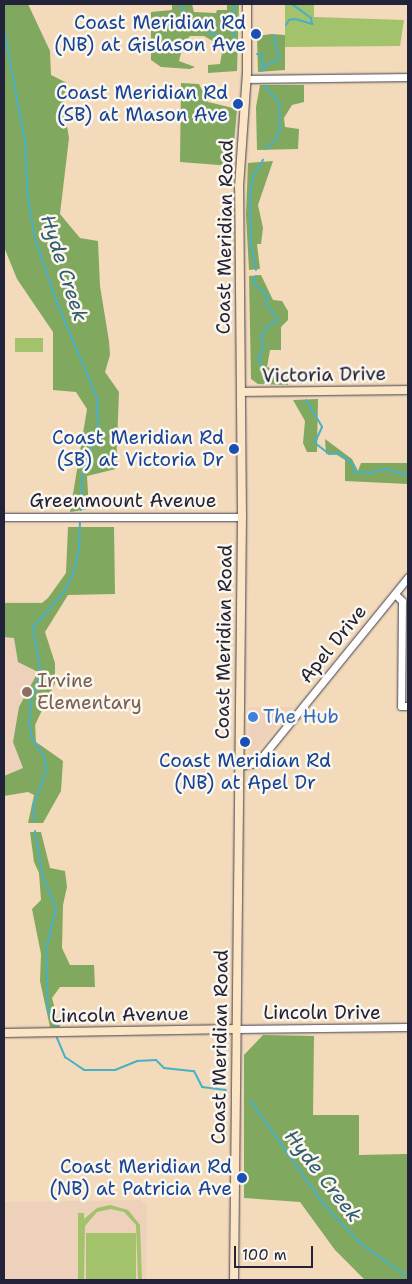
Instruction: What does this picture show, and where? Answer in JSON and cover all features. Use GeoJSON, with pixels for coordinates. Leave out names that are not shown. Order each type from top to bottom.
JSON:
{"type":"FeatureCollection","features":[{"type":"Feature","properties":{"kind":"main road","name":"Coast Meridian Road"},"geometry":{"type":"LineString","coordinates":[[234,1280],[242,517],[239,186],[246,79],[247,4]]}},
{"type":"Feature","properties":{"kind":"main road","name":"Victoria Drive"},"geometry":{"type":"LineString","coordinates":[[240,392],[408,390]]}},
{"type":"Feature","properties":{"kind":"main road","name":"Lincoln Avenue"},"geometry":{"type":"LineString","coordinates":[[4,1033],[236,1029]]}},
{"type":"Feature","properties":{"kind":"street"},"geometry":{"type":"LineString","coordinates":[[246,79],[408,78]]}},
{"type":"Feature","properties":{"kind":"street","name":"Greenmount Avenue"},"geometry":{"type":"LineString","coordinates":[[4,517],[242,517]]}},
{"type":"Feature","properties":{"kind":"street","name":"Apel Drive"},"geometry":{"type":"LineString","coordinates":[[238,766],[257,762],[408,577]]}},
{"type":"Feature","properties":{"kind":"street"},"geometry":{"type":"LineString","coordinates":[[395,594],[402,601],[405,706]]}},
{"type":"Feature","properties":{"kind":"street","name":"Lincoln Drive"},"geometry":{"type":"LineString","coordinates":[[236,1029],[408,1027]]}},
{"type":"Feature","properties":{"kind":"shaded area","name":"Irvine Elementary"},"geometry":{"type":"Polygon","coordinates":[[[4,601],[44,602],[36,742],[63,761],[4,791],[4,601]]]}},
{"type":"Feature","properties":{"kind":"shaded area"},"geometry":{"type":"Polygon","coordinates":[[[249,707],[294,707],[252,757],[248,757],[249,707]]]}},
{"type":"Feature","properties":{"kind":"shaded area"},"geometry":{"type":"Polygon","coordinates":[[[141,1200],[147,1206],[146,1280],[4,1280],[4,1202],[141,1200]]]}},
{"type":"Feature","properties":{"kind":"green space"},"geometry":{"type":"Polygon","coordinates":[[[4,4],[28,4],[50,51],[51,75],[67,83],[63,103],[69,138],[60,214],[80,238],[98,241],[100,286],[110,355],[105,372],[119,392],[116,469],[87,476],[89,509],[70,512],[87,409],[76,392],[53,390],[53,332],[17,279],[4,247],[4,4]]]}},
{"type":"Feature","properties":{"kind":"green space"},"geometry":{"type":"Polygon","coordinates":[[[172,4],[192,4],[194,12],[216,13],[217,10],[227,10],[227,4],[239,4],[237,71],[208,73],[208,65],[220,64],[222,53],[216,43],[204,36],[190,36],[183,45],[179,61],[195,67],[190,69],[161,67],[151,60],[151,12],[172,10],[172,4]]]}},
{"type":"Feature","properties":{"kind":"green space"},"geometry":{"type":"Polygon","coordinates":[[[285,4],[314,4],[314,17],[404,20],[400,46],[285,47],[285,4]]]}},
{"type":"Feature","properties":{"kind":"green space"},"geometry":{"type":"Polygon","coordinates":[[[285,35],[285,70],[258,72],[257,36],[285,35]]]}},
{"type":"Feature","properties":{"kind":"green space"},"geometry":{"type":"Polygon","coordinates":[[[181,83],[199,84],[208,102],[237,109],[232,166],[180,162],[181,83]]]}},
{"type":"Feature","properties":{"kind":"green space"},"geometry":{"type":"Polygon","coordinates":[[[260,85],[304,85],[304,102],[292,105],[284,118],[285,127],[299,129],[298,149],[257,150],[256,107],[260,85]]]}},
{"type":"Feature","properties":{"kind":"green space"},"geometry":{"type":"Polygon","coordinates":[[[273,161],[258,205],[263,228],[261,244],[257,244],[260,269],[249,270],[246,215],[248,163],[273,161]]]}},
{"type":"Feature","properties":{"kind":"green space"},"geometry":{"type":"Polygon","coordinates":[[[261,275],[273,300],[282,301],[288,311],[288,320],[281,327],[281,350],[270,350],[267,367],[288,373],[288,385],[258,384],[251,379],[249,276],[261,275]]]}},
{"type":"Feature","properties":{"kind":"green space"},"geometry":{"type":"Polygon","coordinates":[[[15,338],[43,338],[43,352],[15,352],[15,338]]]}},
{"type":"Feature","properties":{"kind":"green space"},"geometry":{"type":"Polygon","coordinates":[[[318,399],[317,452],[307,452],[303,443],[305,421],[293,400],[318,399]]]}},
{"type":"Feature","properties":{"kind":"green space"},"geometry":{"type":"Polygon","coordinates":[[[325,439],[352,459],[358,471],[361,463],[408,463],[408,484],[345,481],[345,460],[337,455],[326,454],[325,439]]]}},
{"type":"Feature","properties":{"kind":"green space"},"geometry":{"type":"Polygon","coordinates":[[[68,527],[114,527],[115,594],[68,595],[45,632],[55,663],[55,683],[35,725],[36,742],[63,761],[61,791],[43,823],[28,823],[34,795],[28,792],[4,796],[4,776],[23,768],[13,742],[19,707],[38,672],[18,662],[14,638],[4,637],[4,603],[42,603],[48,598],[66,573],[68,527]]]}},
{"type":"Feature","properties":{"kind":"green space"},"geometry":{"type":"Polygon","coordinates":[[[30,832],[41,832],[50,868],[65,871],[67,887],[63,905],[62,948],[70,965],[94,965],[95,987],[60,987],[52,998],[60,1027],[50,1027],[40,981],[41,954],[32,909],[41,900],[39,873],[34,862],[30,832]]]}},
{"type":"Feature","properties":{"kind":"green space"},"geometry":{"type":"Polygon","coordinates":[[[263,1035],[314,1036],[313,1115],[359,1115],[359,1155],[408,1154],[408,1280],[364,1279],[335,1250],[300,1202],[244,1198],[244,1055],[263,1035]]]}},
{"type":"Feature","properties":{"kind":"green space"},"geometry":{"type":"Polygon","coordinates":[[[110,1205],[128,1210],[140,1225],[142,1280],[138,1280],[136,1225],[124,1212],[111,1209],[97,1212],[85,1226],[84,1280],[78,1280],[78,1213],[84,1213],[84,1219],[97,1208],[110,1205]]]}},
{"type":"Feature","properties":{"kind":"green space"},"geometry":{"type":"Polygon","coordinates":[[[86,1233],[136,1233],[136,1280],[86,1280],[86,1233]]]}},
{"type":"Feature","properties":{"kind":"waterway"},"geometry":{"type":"LineString","coordinates":[[181,4],[185,19],[234,45]]}},
{"type":"Feature","properties":{"kind":"waterway"},"geometry":{"type":"LineString","coordinates":[[234,4],[234,45]]}},
{"type":"Feature","properties":{"kind":"waterway"},"geometry":{"type":"LineString","coordinates":[[286,25],[289,20],[295,19],[312,24],[311,18],[292,4]]}},
{"type":"Feature","properties":{"kind":"waterway","name":"Hyde Creek"},"geometry":{"type":"LineString","coordinates":[[4,30],[25,141],[28,198],[35,239],[56,300],[97,398],[98,426],[82,478],[81,510]]}},
{"type":"Feature","properties":{"kind":"waterway"},"geometry":{"type":"LineString","coordinates":[[263,67],[279,59],[274,36]]}},
{"type":"Feature","properties":{"kind":"waterway"},"geometry":{"type":"LineString","coordinates":[[257,54],[263,56],[262,71]]}},
{"type":"Feature","properties":{"kind":"waterway"},"geometry":{"type":"LineString","coordinates":[[265,86],[279,103],[280,128],[276,140],[265,149]]}},
{"type":"Feature","properties":{"kind":"waterway"},"geometry":{"type":"LineString","coordinates":[[256,270],[251,245],[250,198],[253,177],[263,160]]}},
{"type":"Feature","properties":{"kind":"waterway"},"geometry":{"type":"LineString","coordinates":[[256,276],[254,283],[268,297],[266,304],[278,320],[267,327],[261,337],[264,347],[258,359],[270,376],[289,381]]}},
{"type":"Feature","properties":{"kind":"waterway"},"geometry":{"type":"LineString","coordinates":[[297,381],[302,383]]}},
{"type":"Feature","properties":{"kind":"waterway"},"geometry":{"type":"LineString","coordinates":[[306,400],[322,427],[315,443],[329,454],[338,453],[346,458],[354,466],[354,472],[371,473],[384,469],[408,475]]}},
{"type":"Feature","properties":{"kind":"waterway","name":"Hyde Creek"},"geometry":{"type":"LineString","coordinates":[[35,821],[33,807],[46,772],[45,758],[32,738],[29,725],[32,697],[41,674],[33,627],[64,592],[73,574],[79,550],[80,523]]}},
{"type":"Feature","properties":{"kind":"waterway","name":"Hyde Creek"},"geometry":{"type":"LineString","coordinates":[[35,831],[42,874],[56,909],[46,950],[48,1011],[56,1026]]}},
{"type":"Feature","properties":{"kind":"waterway","name":"Hyde Creek"},"geometry":{"type":"LineString","coordinates":[[57,1038],[65,1057],[84,1070],[115,1070],[137,1061],[156,1060],[164,1068],[194,1071],[202,1087],[226,1090]]}},
{"type":"Feature","properties":{"kind":"waterway","name":"Hyde Creek"},"geometry":{"type":"LineString","coordinates":[[250,1100],[325,1206],[361,1244],[408,1277]]}},
{"type":"Feature","properties":{"kind":"place","name":"Coast Meridian Rd (NB) at Gislason Ave"},"geometry":{"type":"Point","coordinates":[256,34]}},
{"type":"Feature","properties":{"kind":"place","name":"Coast Meridian Rd (SB) at Mason Ave"},"geometry":{"type":"Point","coordinates":[238,104]}},
{"type":"Feature","properties":{"kind":"place","name":"Coast Meridian Rd (SB) at Victoria Dr"},"geometry":{"type":"Point","coordinates":[234,449]}},
{"type":"Feature","properties":{"kind":"place","name":"Irvine Elementary"},"geometry":{"type":"Point","coordinates":[27,692]}},
{"type":"Feature","properties":{"kind":"place","name":"The Hub"},"geometry":{"type":"Point","coordinates":[253,717]}},
{"type":"Feature","properties":{"kind":"place","name":"Coast Meridian Rd (NB) at Apel Dr"},"geometry":{"type":"Point","coordinates":[245,742]}},
{"type":"Feature","properties":{"kind":"place","name":"Coast Meridian Rd (NB) at Patricia Ave"},"geometry":{"type":"Point","coordinates":[242,1178]}}]}
